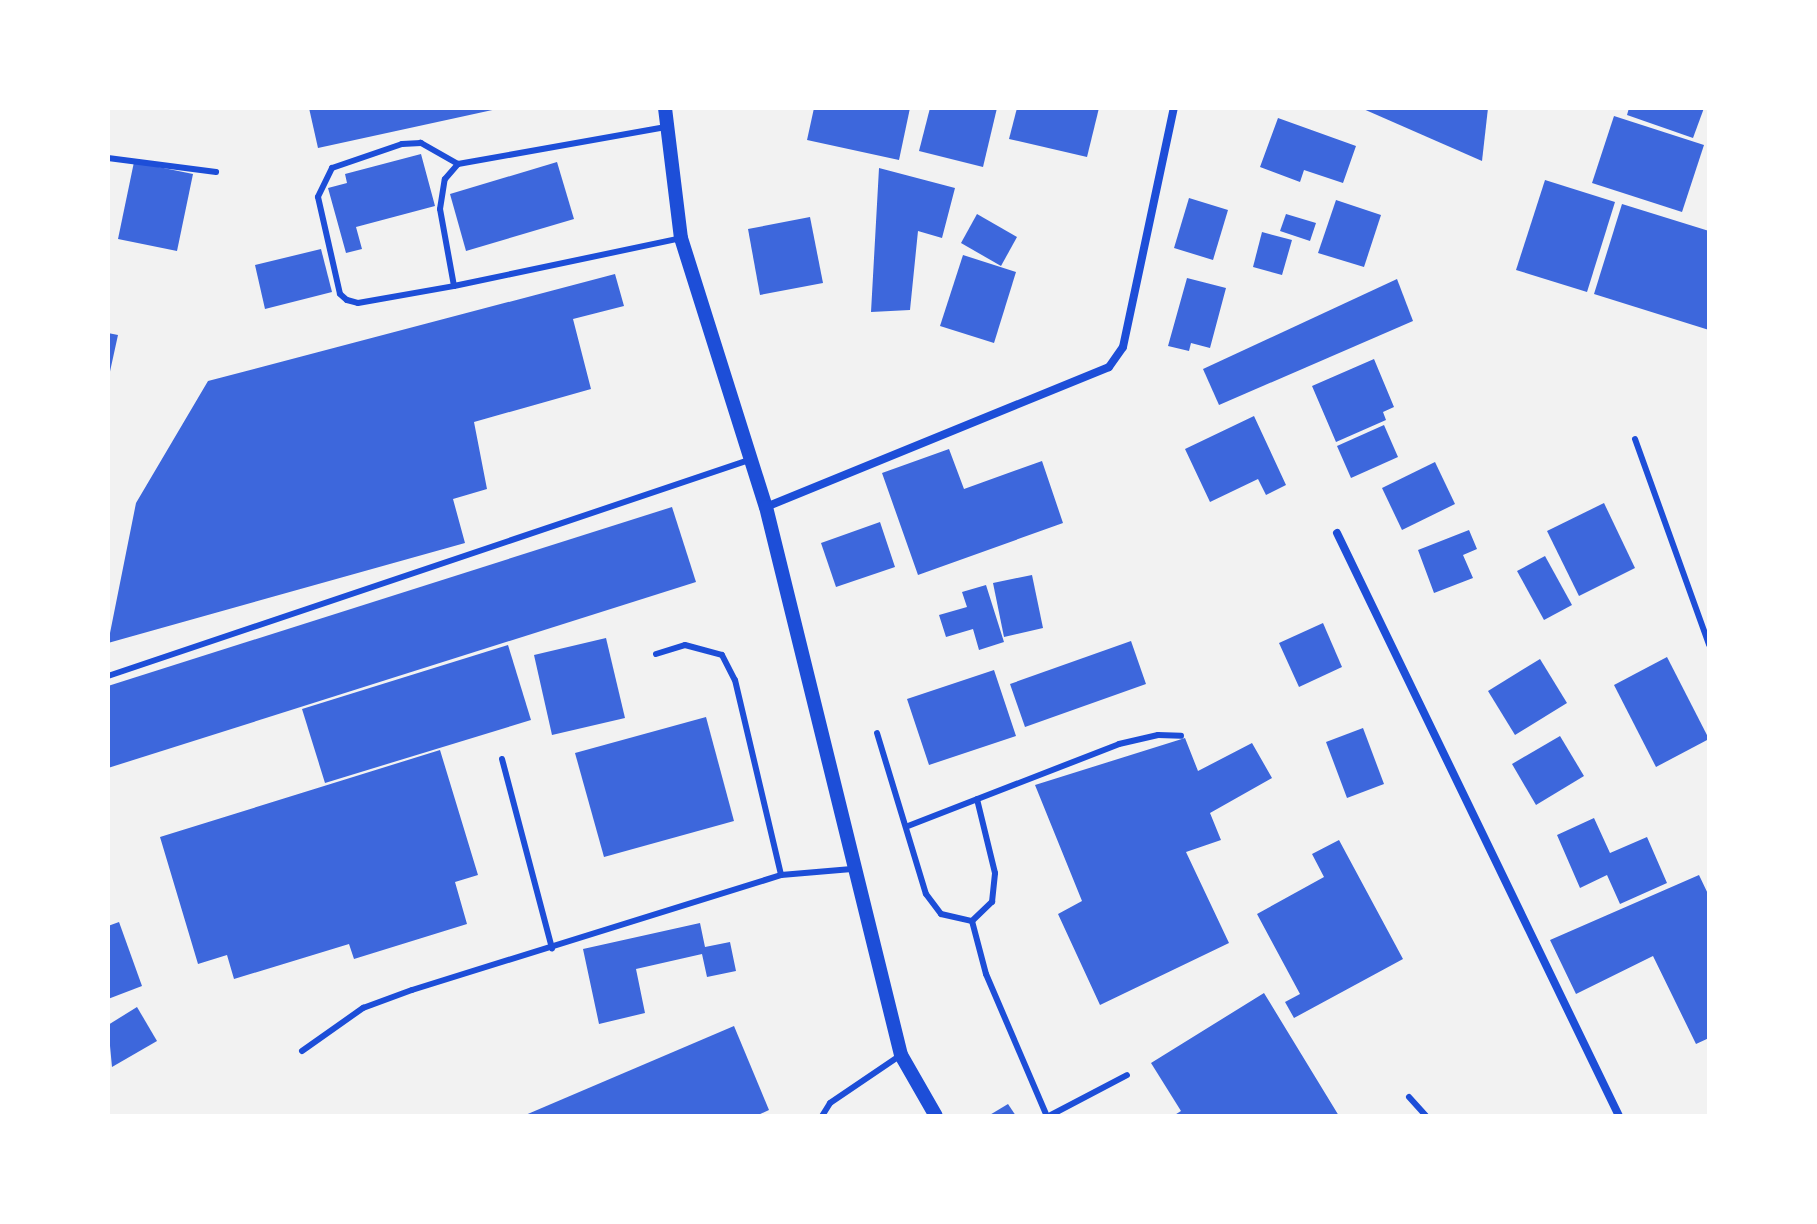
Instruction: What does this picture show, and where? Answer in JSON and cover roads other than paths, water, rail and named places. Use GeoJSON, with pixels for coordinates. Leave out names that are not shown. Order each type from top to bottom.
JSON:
{"type":"FeatureCollection","features":[{"type":"Feature","properties":{"kind":"street"},"geometry":{"type":"LineString","coordinates":[[665,108],[681,238],[766,507],[821,716],[852,869],[901,1055],[936,1116]]}},
{"type":"Feature","properties":{"kind":"street"},"geometry":{"type":"LineString","coordinates":[[766,507],[1109,367],[1123,347],[1174,108]]}},
{"type":"Feature","properties":{"kind":"street"},"geometry":{"type":"LineString","coordinates":[[1337,533],[1619,1116]]}},
{"type":"Feature","properties":{"kind":"lane"},"geometry":{"type":"LineString","coordinates":[[454,286],[440,209],[445,179],[458,164],[666,127]]}},
{"type":"Feature","properties":{"kind":"lane"},"geometry":{"type":"LineString","coordinates":[[458,164],[421,143],[402,144],[332,168],[318,197],[340,294],[358,303],[681,238]]}},
{"type":"Feature","properties":{"kind":"lane"},"geometry":{"type":"LineString","coordinates":[[108,158],[216,172]]}},
{"type":"Feature","properties":{"kind":"lane"},"geometry":{"type":"LineString","coordinates":[[1635,439],[1709,645]]}},
{"type":"Feature","properties":{"kind":"lane"},"geometry":{"type":"LineString","coordinates":[[108,676],[752,459]]}},
{"type":"Feature","properties":{"kind":"lane"},"geometry":{"type":"LineString","coordinates":[[656,654],[685,645],[722,655],[735,680],[781,875]]}},
{"type":"Feature","properties":{"kind":"lane"},"geometry":{"type":"LineString","coordinates":[[877,733],[908,826],[926,894],[941,914],[972,921]]}},
{"type":"Feature","properties":{"kind":"lane"},"geometry":{"type":"LineString","coordinates":[[908,826],[1119,744],[1158,735],[1181,736]]}},
{"type":"Feature","properties":{"kind":"lane"},"geometry":{"type":"LineString","coordinates":[[502,759],[552,948]]}},
{"type":"Feature","properties":{"kind":"lane"},"geometry":{"type":"LineString","coordinates":[[972,921],[992,902],[995,873],[977,799]]}},
{"type":"Feature","properties":{"kind":"lane"},"geometry":{"type":"LineString","coordinates":[[302,1051],[363,1008],[781,875],[852,869]]}},
{"type":"Feature","properties":{"kind":"lane"},"geometry":{"type":"LineString","coordinates":[[972,921],[986,974],[1048,1116],[1127,1075]]}},
{"type":"Feature","properties":{"kind":"lane"},"geometry":{"type":"LineString","coordinates":[[822,1116],[830,1103],[901,1055]]}},
{"type":"Feature","properties":{"kind":"lane"},"geometry":{"type":"LineString","coordinates":[[1409,1097],[1426,1116]]}}]}
